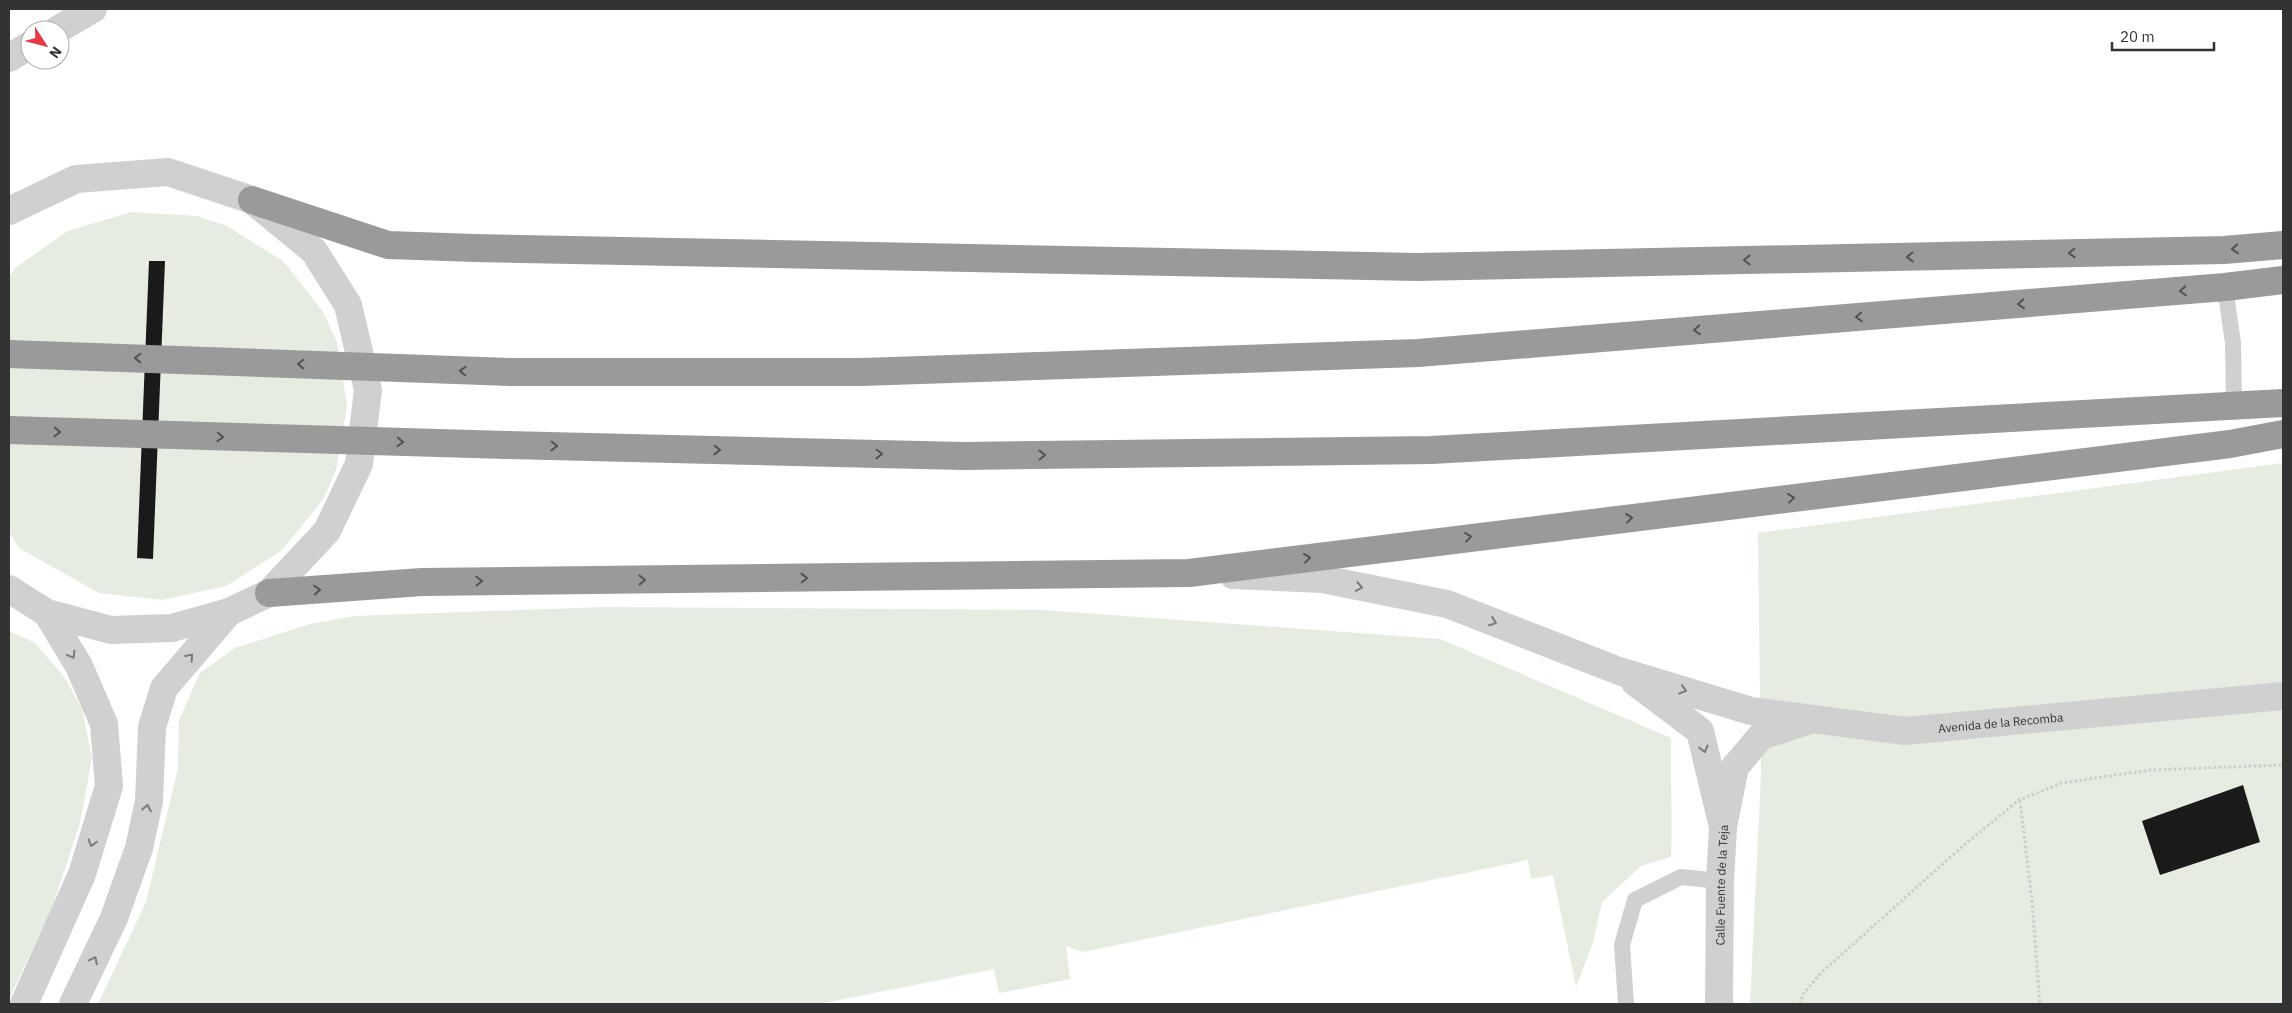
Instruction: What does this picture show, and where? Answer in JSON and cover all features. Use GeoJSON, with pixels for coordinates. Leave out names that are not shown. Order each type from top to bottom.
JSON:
{"type":"FeatureCollection","features":[{"type":"Feature","properties":{"kind":"highway"},"geometry":{"type":"LineString","coordinates":[[252,200],[388,245],[495,248],[1417,267],[2224,250],[2283,245]]}},
{"type":"Feature","properties":{"kind":"highway"},"geometry":{"type":"LineString","coordinates":[[9,354],[512,372],[861,372],[1418,353],[2225,287],[2283,280]]}},
{"type":"Feature","properties":{"kind":"highway"},"geometry":{"type":"LineString","coordinates":[[9,430],[963,456],[1431,450],[2283,403]]}},
{"type":"Feature","properties":{"kind":"highway"},"geometry":{"type":"LineString","coordinates":[[269,593],[422,582],[1189,573],[2230,444],[2283,434]]}},
{"type":"Feature","properties":{"kind":"street"},"geometry":{"type":"LineString","coordinates":[[70,22],[93,9]]}},
{"type":"Feature","properties":{"kind":"street"},"geometry":{"type":"LineString","coordinates":[[9,58],[20,51]]}},
{"type":"Feature","properties":{"kind":"street"},"geometry":{"type":"LineString","coordinates":[[9,211],[76,178],[168,172],[252,200],[314,251],[348,305],[368,390],[359,464],[327,531],[269,593],[229,612],[172,628],[111,630],[47,613],[9,589]]}},
{"type":"Feature","properties":{"kind":"street"},"geometry":{"type":"LineString","coordinates":[[1189,573],[1322,579],[1447,604],[1619,671],[1751,711],[1813,719]]}},
{"type":"Feature","properties":{"kind":"street"},"geometry":{"type":"LineString","coordinates":[[72,1004],[114,918],[139,848],[148,801],[152,727],[164,688],[229,612]]}},
{"type":"Feature","properties":{"kind":"street"},"geometry":{"type":"LineString","coordinates":[[24,1004],[82,874],[109,786],[104,724],[79,666],[47,613]]}},
{"type":"Feature","properties":{"kind":"street"},"geometry":{"type":"LineString","coordinates":[[1619,671],[1700,731],[1723,827]]}},
{"type":"Feature","properties":{"kind":"street","name":"Avenida de la Recomba"},"geometry":{"type":"LineString","coordinates":[[1736,767],[1761,736],[1813,719],[1905,731],[2283,696]]}},
{"type":"Feature","properties":{"kind":"street","name":"Calle Fuente de la Teja"},"geometry":{"type":"LineString","coordinates":[[1719,1004],[1720,881],[1723,827],[1736,767]]}},
{"type":"Feature","properties":{"kind":"lane"},"geometry":{"type":"LineString","coordinates":[[2225,287],[2233,343],[2234,406]]}},
{"type":"Feature","properties":{"kind":"lane"},"geometry":{"type":"LineString","coordinates":[[1626,1004],[1622,945],[1635,900],[1682,877],[1720,881]]}},
{"type":"Feature","properties":{"kind":"path"},"geometry":{"type":"LineString","coordinates":[[1800,1004],[1803,994],[1822,972],[1963,846],[2020,800],[2062,783],[2150,770],[2283,764]]}},
{"type":"Feature","properties":{"kind":"path"},"geometry":{"type":"LineString","coordinates":[[2020,800],[2032,902],[2040,1004]]}},
{"type":"Feature","properties":{"kind":"shaded area"},"geometry":{"type":"Polygon","coordinates":[[[131,212],[197,216],[227,226],[283,261],[323,312],[337,342],[347,406],[336,470],[323,500],[281,551],[226,586],[162,600],[99,593],[19,548],[9,532],[9,277],[15,268],[68,231],[131,212]]]}},
{"type":"Feature","properties":{"kind":"shaded area"},"geometry":{"type":"Polygon","coordinates":[[[2283,463],[2283,1004],[1750,1004],[1761,776],[1758,533],[2283,463]]]}},
{"type":"Feature","properties":{"kind":"shaded area"},"geometry":{"type":"Polygon","coordinates":[[[602,607],[1042,610],[1440,639],[1671,738],[1671,857],[1641,866],[1602,902],[1593,942],[1576,987],[1553,875],[1531,879],[1528,860],[1083,952],[1066,946],[1070,979],[999,993],[994,969],[819,1004],[98,1004],[146,902],[178,768],[179,720],[200,673],[235,648],[310,624],[355,616],[602,607]]]}},
{"type":"Feature","properties":{"kind":"shaded area"},"geometry":{"type":"Polygon","coordinates":[[[9,631],[35,643],[65,678],[82,709],[92,758],[80,823],[52,908],[9,999],[9,631]]]}},
{"type":"Feature","properties":{"kind":"building"},"geometry":{"type":"Polygon","coordinates":[[[149,261],[165,261],[153,559],[137,558],[149,261]]]}},
{"type":"Feature","properties":{"kind":"building"},"geometry":{"type":"Polygon","coordinates":[[[2243,785],[2260,842],[2160,875],[2142,821],[2243,785]]]}}]}
